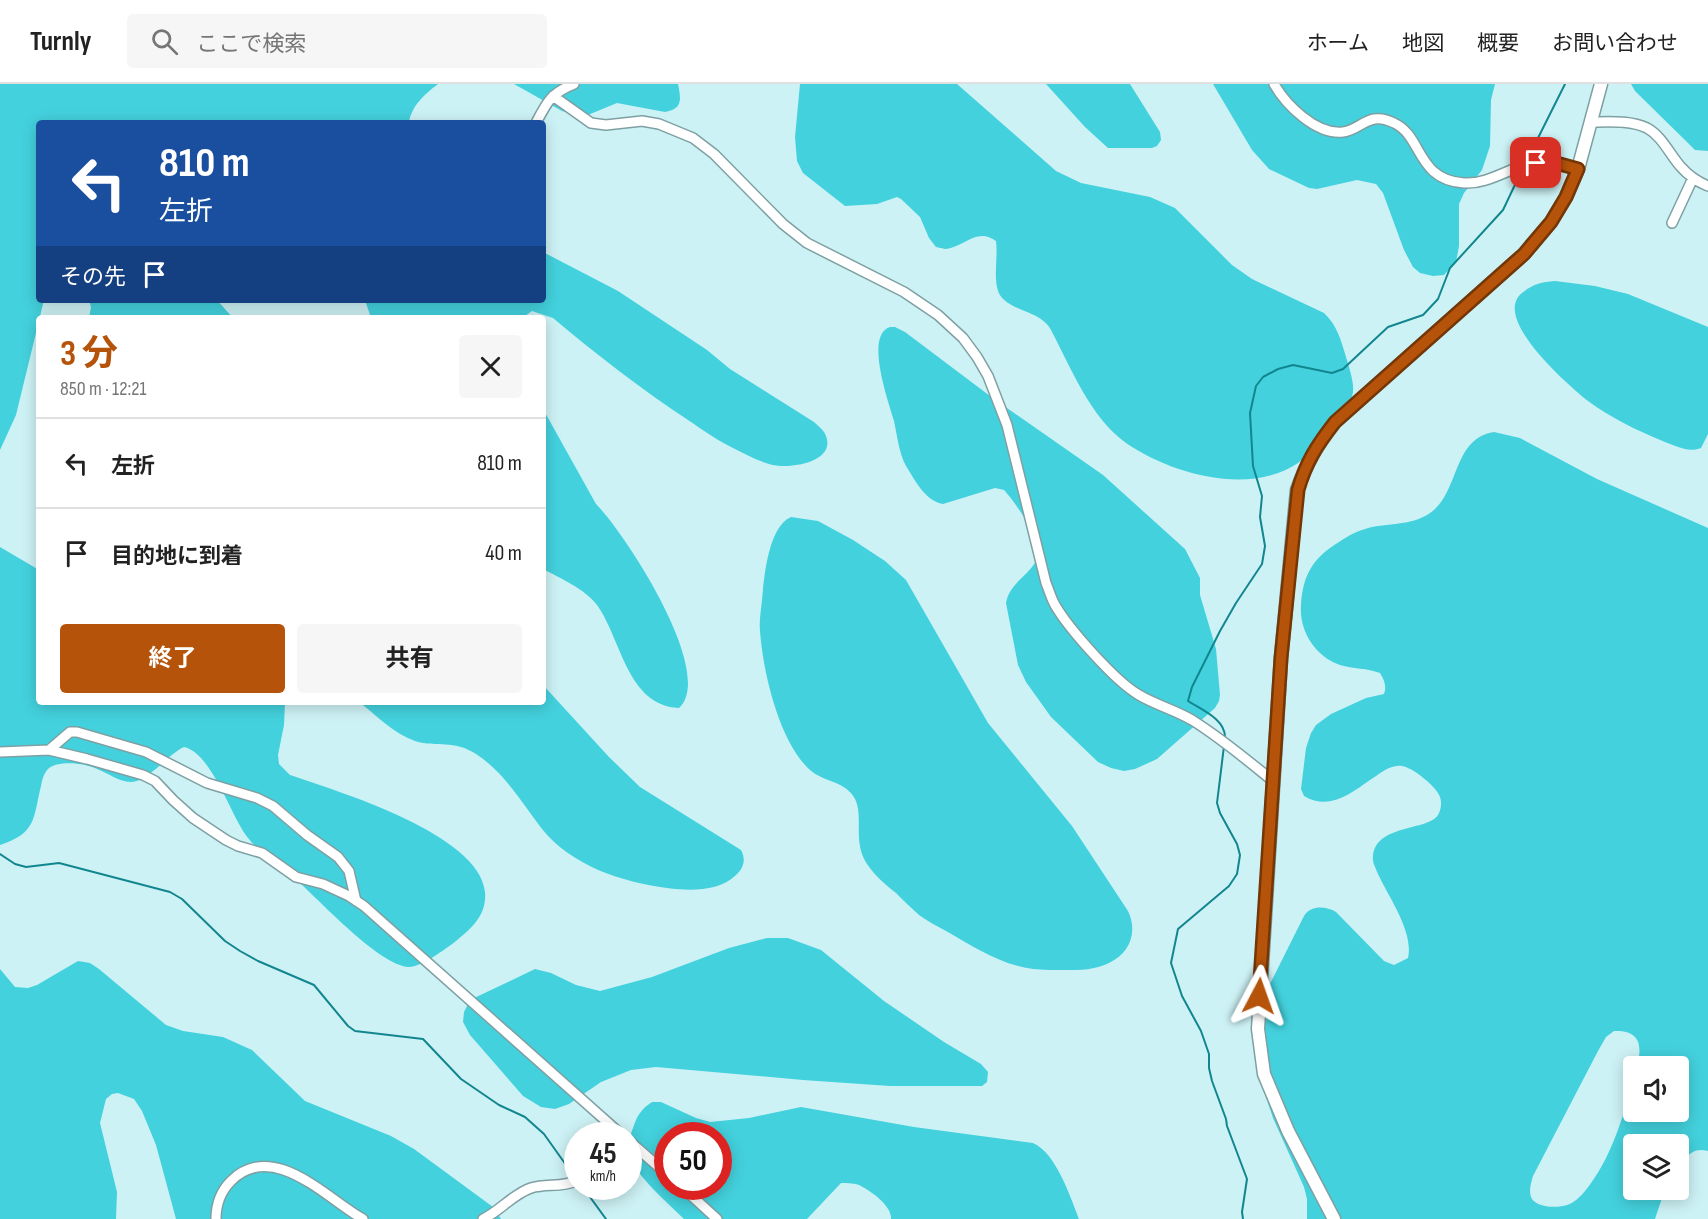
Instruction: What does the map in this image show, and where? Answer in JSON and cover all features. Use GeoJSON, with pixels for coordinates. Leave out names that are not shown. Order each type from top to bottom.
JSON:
{"type":"FeatureCollection","features":[{"type":"Feature","properties":{"kind":"main road"},"geometry":{"type":"LineString","coordinates":[[1334,1219],[1288,1131],[1264,1074],[1258,1029],[1290,549],[1298,490],[1305,466],[1317,445],[1335,422],[1524,254],[1551,222],[1566,197],[1578,169],[1601,84]]}},
{"type":"Feature","properties":{"kind":"street"},"geometry":{"type":"LineString","coordinates":[[538,120],[547,101],[561,89],[574,84]]}},
{"type":"Feature","properties":{"kind":"street"},"geometry":{"type":"LineString","coordinates":[[1274,84],[1292,109],[1322,128],[1343,132],[1375,118],[1393,122],[1405,129],[1422,158],[1444,178],[1464,183],[1485,180],[1522,165],[1549,161],[1578,169]]}},
{"type":"Feature","properties":{"kind":"street"},"geometry":{"type":"LineString","coordinates":[[553,96],[591,123],[606,125],[642,121],[659,124],[693,138],[714,154],[783,224],[807,243],[904,292],[938,315],[963,338],[988,376],[1007,425],[1046,584],[1055,604],[1077,634],[1130,689],[1195,722],[1233,748],[1273,781]]}},
{"type":"Feature","properties":{"kind":"street"},"geometry":{"type":"LineString","coordinates":[[1590,122],[1633,123],[1646,127],[1654,133],[1681,167],[1693,178],[1708,186]]}},
{"type":"Feature","properties":{"kind":"street"},"geometry":{"type":"LineString","coordinates":[[1672,223],[1693,178]]}},
{"type":"Feature","properties":{"kind":"street"},"geometry":{"type":"LineString","coordinates":[[49,750],[70,732],[77,732],[146,752],[207,783],[257,798],[273,806],[307,835],[338,857],[349,871],[356,901]]}},
{"type":"Feature","properties":{"kind":"street"},"geometry":{"type":"LineString","coordinates":[[0,752],[49,750],[143,775],[155,781],[193,818],[226,840],[262,853],[296,877],[323,884],[356,901],[607,1122]]}},
{"type":"Feature","properties":{"kind":"street"},"geometry":{"type":"LineString","coordinates":[[642,1152],[654,1163]]}},
{"type":"Feature","properties":{"kind":"street"},"geometry":{"type":"LineString","coordinates":[[216,1219],[218,1201],[226,1186],[236,1177],[260,1166],[278,1167],[294,1173],[363,1219]]}},
{"type":"Feature","properties":{"kind":"street"},"geometry":{"type":"LineString","coordinates":[[483,1219],[532,1188],[564,1185]]}},
{"type":"Feature","properties":{"kind":"street"},"geometry":{"type":"LineString","coordinates":[[696,1200],[717,1219]]}},
{"type":"Feature","properties":{"kind":"shaded area"},"geometry":{"type":"Polygon","coordinates":[[[0,84],[438,84],[416,106],[410,120],[36,120],[36,303],[43,303],[40,315],[36,315],[36,333],[16,415],[0,450],[0,84]]]}},
{"type":"Feature","properties":{"kind":"shaded area"},"geometry":{"type":"Polygon","coordinates":[[[514,84],[678,84],[680,99],[678,106],[671,111],[665,112],[617,103],[583,117],[562,111],[514,84]]]}},
{"type":"Feature","properties":{"kind":"shaded area"},"geometry":{"type":"Polygon","coordinates":[[[800,84],[957,84],[1056,171],[1081,183],[1150,197],[1175,208],[1232,265],[1252,279],[1324,313],[1338,333],[1350,371],[1353,390],[1349,403],[1298,463],[1278,473],[1257,478],[1211,477],[1187,472],[1144,454],[1126,443],[1102,420],[1082,391],[1046,323],[1013,306],[1000,295],[996,281],[996,241],[983,236],[953,248],[936,247],[929,238],[920,217],[901,199],[897,197],[877,204],[845,206],[803,173],[797,161],[795,137],[800,84]]]}},
{"type":"Feature","properties":{"kind":"shaded area"},"geometry":{"type":"Polygon","coordinates":[[[1046,84],[1130,84],[1160,132],[1161,140],[1157,146],[1152,148],[1108,148],[1085,127],[1046,84]]]}},
{"type":"Feature","properties":{"kind":"shaded area"},"geometry":{"type":"Polygon","coordinates":[[[1213,84],[1495,84],[1491,100],[1490,146],[1482,170],[1464,193],[1459,204],[1459,246],[1456,262],[1444,275],[1433,276],[1420,273],[1413,267],[1404,250],[1383,193],[1376,184],[1357,180],[1317,189],[1309,188],[1269,169],[1252,150],[1213,84]]]}},
{"type":"Feature","properties":{"kind":"shaded area"},"geometry":{"type":"Polygon","coordinates":[[[1631,84],[1708,84],[1708,151],[1695,150],[1635,91],[1631,84]]]}},
{"type":"Feature","properties":{"kind":"shaded area"},"geometry":{"type":"Polygon","coordinates":[[[546,254],[618,291],[707,350],[730,369],[814,422],[826,436],[825,451],[813,460],[788,466],[769,464],[751,457],[717,439],[653,396],[553,318],[546,315],[532,311],[526,315],[370,315],[366,303],[546,303],[546,254]]]}},
{"type":"Feature","properties":{"kind":"shaded area"},"geometry":{"type":"Polygon","coordinates":[[[1555,281],[1595,286],[1628,294],[1708,327],[1708,434],[1701,448],[1687,449],[1674,445],[1635,429],[1606,413],[1578,393],[1536,350],[1516,318],[1515,304],[1522,293],[1530,287],[1555,281]]]}},
{"type":"Feature","properties":{"kind":"shaded area"},"geometry":{"type":"Polygon","coordinates":[[[90,303],[220,303],[230,315],[90,315],[90,303]]]}},
{"type":"Feature","properties":{"kind":"shaded area"},"geometry":{"type":"Polygon","coordinates":[[[890,327],[905,332],[994,399],[1103,475],[1185,549],[1200,578],[1200,595],[1216,649],[1220,695],[1215,708],[1157,759],[1135,769],[1124,771],[1098,762],[1051,717],[1026,682],[1018,665],[1006,603],[1014,586],[1036,561],[1038,554],[1033,534],[1022,514],[1004,490],[995,488],[943,504],[931,499],[917,483],[906,466],[898,444],[880,370],[879,343],[883,333],[890,327]]]}},
{"type":"Feature","properties":{"kind":"shaded area"},"geometry":{"type":"Polygon","coordinates":[[[546,414],[596,504],[645,572],[677,635],[686,665],[687,690],[679,708],[662,704],[648,696],[628,668],[597,605],[572,584],[546,571],[546,414]]]}},
{"type":"Feature","properties":{"kind":"shaded area"},"geometry":{"type":"Polygon","coordinates":[[[1494,432],[1520,438],[1597,479],[1708,528],[1708,1151],[1697,1150],[1689,1155],[1689,1134],[1623,1134],[1623,1200],[1661,1200],[1655,1219],[1307,1219],[1307,1199],[1304,1187],[1273,1118],[1264,1091],[1260,1068],[1261,1021],[1267,990],[1304,916],[1315,908],[1336,912],[1384,961],[1394,965],[1408,958],[1409,948],[1404,926],[1378,874],[1373,856],[1376,846],[1383,838],[1432,820],[1438,815],[1441,804],[1438,793],[1429,783],[1412,770],[1402,766],[1393,766],[1385,770],[1339,799],[1322,802],[1304,796],[1301,789],[1306,748],[1316,725],[1331,714],[1366,698],[1384,694],[1385,689],[1380,673],[1340,665],[1316,649],[1306,633],[1301,615],[1304,584],[1311,568],[1322,554],[1347,537],[1372,527],[1397,524],[1429,514],[1443,498],[1472,443],[1481,436],[1494,432]]]}},
{"type":"Feature","properties":{"kind":"shaded area"},"geometry":{"type":"Polygon","coordinates":[[[791,517],[818,521],[853,540],[885,561],[906,580],[988,723],[1072,826],[1128,911],[1132,934],[1127,948],[1116,959],[1098,967],[1076,970],[1033,969],[1010,964],[977,949],[922,917],[880,880],[870,868],[860,847],[859,814],[855,799],[840,785],[815,774],[799,758],[781,725],[769,686],[760,627],[764,579],[772,542],[783,523],[791,517]]]}},
{"type":"Feature","properties":{"kind":"shaded area"},"geometry":{"type":"Polygon","coordinates":[[[0,547],[36,568],[36,705],[285,705],[284,725],[278,755],[279,764],[290,775],[371,804],[433,834],[459,852],[477,871],[485,892],[485,900],[484,908],[477,920],[468,931],[447,948],[427,961],[414,966],[409,967],[396,963],[380,954],[345,926],[286,870],[252,843],[212,773],[194,752],[184,747],[138,781],[127,782],[86,765],[65,763],[52,766],[43,777],[31,823],[21,835],[0,845],[0,547]]]}},
{"type":"Feature","properties":{"kind":"shaded area"},"geometry":{"type":"Polygon","coordinates":[[[546,688],[640,787],[741,850],[744,860],[742,866],[739,872],[721,885],[685,890],[650,885],[599,870],[568,853],[554,842],[504,779],[476,754],[453,745],[415,741],[393,729],[363,705],[546,705],[546,688]]]}},
{"type":"Feature","properties":{"kind":"shaded area"},"geometry":{"type":"Polygon","coordinates":[[[767,938],[788,938],[821,950],[884,1001],[981,1064],[988,1072],[987,1082],[982,1086],[890,1086],[656,1067],[631,1070],[601,1082],[569,1104],[555,1109],[541,1107],[523,1096],[470,1035],[463,1022],[464,1012],[470,1000],[535,969],[551,973],[576,985],[600,991],[652,977],[729,948],[767,938]]]}},
{"type":"Feature","properties":{"kind":"shaded area"},"geometry":{"type":"Polygon","coordinates":[[[78,961],[90,963],[99,969],[166,1025],[183,1031],[223,1037],[252,1050],[305,1101],[391,1136],[414,1149],[493,1207],[501,1219],[176,1219],[156,1145],[142,1111],[134,1099],[118,1093],[106,1099],[100,1123],[117,1192],[116,1219],[0,1219],[0,969],[15,987],[28,988],[78,961]]]}},
{"type":"Feature","properties":{"kind":"shaded area"},"geometry":{"type":"Polygon","coordinates":[[[652,1102],[661,1102],[710,1122],[654,1122],[654,1189],[642,1176],[642,1122],[636,1122],[640,1113],[652,1102]]]}},
{"type":"Feature","properties":{"kind":"shaded area"},"geometry":{"type":"Polygon","coordinates":[[[801,1107],[914,1127],[1033,1143],[1049,1156],[1055,1165],[1067,1187],[1079,1219],[891,1219],[885,1204],[870,1192],[857,1184],[841,1183],[807,1219],[684,1219],[665,1200],[732,1200],[732,1122],[710,1122],[749,1118],[801,1107]]]}},
{"type":"Feature","properties":{"kind":"waterway"},"geometry":{"type":"LineString","coordinates":[[1526,162],[1565,84]]}},
{"type":"Feature","properties":{"kind":"waterway"},"geometry":{"type":"LineString","coordinates":[[1225,737],[1217,720],[1188,701],[1192,687],[1220,631],[1262,564],[1265,546],[1260,517],[1262,496],[1253,466],[1250,413],[1256,386],[1263,377],[1278,369],[1293,365],[1332,373],[1343,369],[1388,327],[1423,315],[1438,299],[1450,268],[1503,210],[1522,170]]}},
{"type":"Feature","properties":{"kind":"waterway"},"geometry":{"type":"LineString","coordinates":[[1224,746],[1217,803],[1237,844],[1240,855],[1237,874],[1229,886],[1178,929],[1171,963],[1182,996],[1201,1031],[1209,1054],[1212,1081],[1247,1179],[1243,1219]]}},
{"type":"Feature","properties":{"kind":"waterway"},"geometry":{"type":"LineString","coordinates":[[0,854],[15,864],[26,867],[59,863],[170,892],[182,899],[225,941],[240,951],[314,985],[348,1026],[355,1031],[423,1039],[461,1079],[499,1105],[525,1117],[544,1134],[564,1162]]}},
{"type":"Feature","properties":{"kind":"waterway"},"geometry":{"type":"LineString","coordinates":[[592,1200],[606,1219]]}},
{"type":"Feature","properties":{"kind":"route"},"geometry":{"type":"LineString","coordinates":[[1259,996],[1290,549],[1298,490],[1305,466],[1317,445],[1335,422],[1394,372],[1524,254],[1551,222],[1566,197],[1578,169],[1549,161],[1536,163]]}}]}
